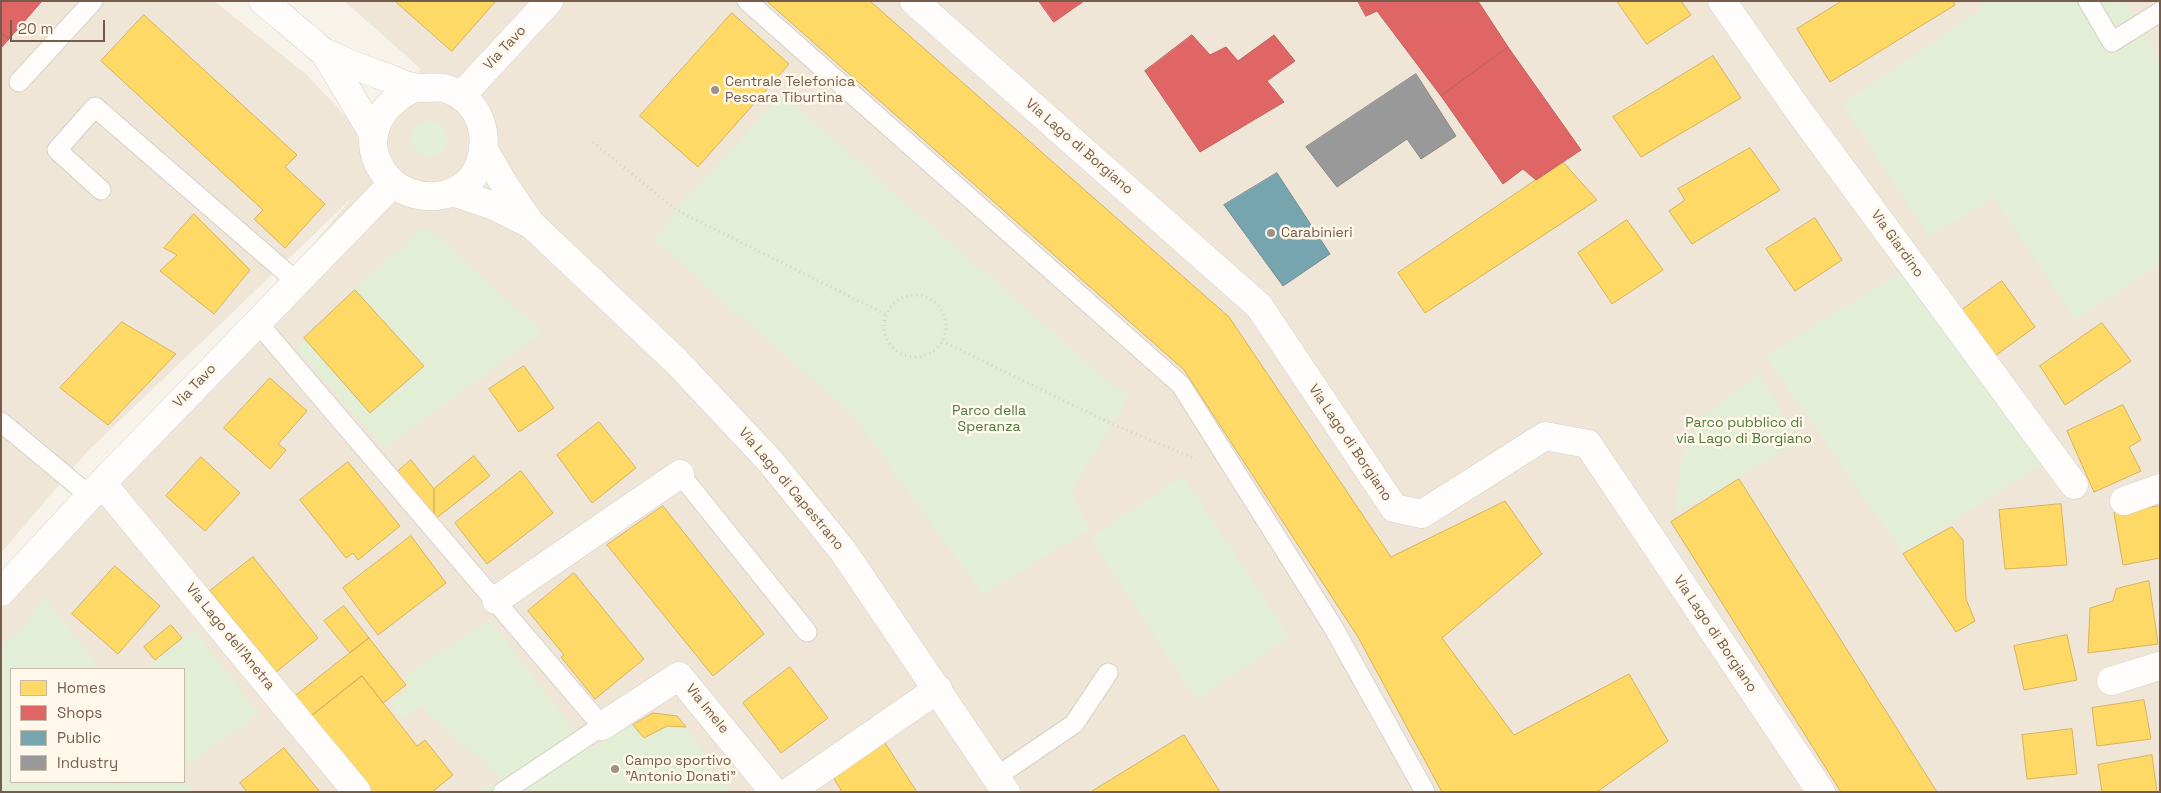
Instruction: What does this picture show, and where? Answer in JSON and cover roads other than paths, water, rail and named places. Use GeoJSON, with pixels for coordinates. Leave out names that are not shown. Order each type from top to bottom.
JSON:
{"type":"FeatureCollection","features":[{"type":"Feature","properties":{"kind":"street"},"geometry":{"type":"LineString","coordinates":[[263,1],[326,53],[414,88]]}},
{"type":"Feature","properties":{"kind":"street","name":"Via Tavo"},"geometry":{"type":"LineString","coordinates":[[461,96],[549,1]]}},
{"type":"Feature","properties":{"kind":"street","name":"Via Lago di Borgiano"},"geometry":{"type":"LineString","coordinates":[[914,1],[1259,306],[1394,508],[1422,514],[1545,436],[1588,444],[1821,792]]}},
{"type":"Feature","properties":{"kind":"street","name":"Via Giardino"},"geometry":{"type":"LineString","coordinates":[[1722,1],[1796,107],[2074,485]]}},
{"type":"Feature","properties":{"kind":"street"},"geometry":{"type":"LineString","coordinates":[[326,53],[374,134]]}},
{"type":"Feature","properties":{"kind":"street"},"geometry":{"type":"LineString","coordinates":[[430,86],[446,89],[461,96],[472,106],[480,120],[484,134],[484,150],[479,167],[474,174],[454,192],[438,197],[422,197],[406,192],[392,184],[381,169],[374,153],[374,134],[378,119],[387,106],[399,95],[414,88],[430,86]]}},
{"type":"Feature","properties":{"kind":"street","name":"Via Lago di Capestrano"},"geometry":{"type":"LineString","coordinates":[[484,150],[531,224],[676,361],[770,461],[843,551],[938,688],[1001,784]]}},
{"type":"Feature","properties":{"kind":"street","name":"Via Tavo"},"geometry":{"type":"LineString","coordinates":[[1,592],[256,322],[392,184]]}},
{"type":"Feature","properties":{"kind":"street","name":"Via Lago di Capestrano"},"geometry":{"type":"LineString","coordinates":[[454,192],[494,206],[531,224]]}},
{"type":"Feature","properties":{"kind":"street"},"geometry":{"type":"LineString","coordinates":[[496,600],[680,474]]}},
{"type":"Feature","properties":{"kind":"street"},"geometry":{"type":"LineString","coordinates":[[2124,501],[2160,488]]}},
{"type":"Feature","properties":{"kind":"street","name":"Via Lago dell'Anetra"},"geometry":{"type":"LineString","coordinates":[[96,490],[357,792]]}},
{"type":"Feature","properties":{"kind":"street"},"geometry":{"type":"LineString","coordinates":[[2111,681],[2160,666]]}},
{"type":"Feature","properties":{"kind":"street","name":"Via Imele"},"geometry":{"type":"LineString","coordinates":[[602,726],[679,676],[774,792]]}},
{"type":"Feature","properties":{"kind":"street"},"geometry":{"type":"LineString","coordinates":[[789,792],[938,688]]}},
{"type":"Feature","properties":{"kind":"lane"},"geometry":{"type":"LineString","coordinates":[[19,82],[94,1]]}},
{"type":"Feature","properties":{"kind":"lane"},"geometry":{"type":"LineString","coordinates":[[747,1],[1181,385],[1333,627],[1425,792]]}},
{"type":"Feature","properties":{"kind":"lane"},"geometry":{"type":"LineString","coordinates":[[2088,1],[2112,42],[2160,12]]}},
{"type":"Feature","properties":{"kind":"lane"},"geometry":{"type":"LineString","coordinates":[[101,190],[57,150],[95,107],[296,282]]}},
{"type":"Feature","properties":{"kind":"lane"},"geometry":{"type":"LineString","coordinates":[[256,322],[602,726],[504,792]]}},
{"type":"Feature","properties":{"kind":"lane"},"geometry":{"type":"LineString","coordinates":[[1,422],[96,490]]}},
{"type":"Feature","properties":{"kind":"lane"},"geometry":{"type":"LineString","coordinates":[[680,474],[807,632]]}},
{"type":"Feature","properties":{"kind":"lane"},"geometry":{"type":"LineString","coordinates":[[1001,784],[1074,724],[1108,673]]}},
{"type":"Feature","properties":{"kind":"place","name":"Centrale Telefonica Pescara Tiburtina"},"geometry":{"type":"Point","coordinates":[715,90]}},
{"type":"Feature","properties":{"kind":"place","name":"Carabinieri"},"geometry":{"type":"Point","coordinates":[1271,233]}},
{"type":"Feature","properties":{"kind":"place","name":"Campo sportivo \"Antonio Donati\""},"geometry":{"type":"Point","coordinates":[615,769]}},
{"type":"Feature","properties":{"kind":"park label","name":"Parco della Speranza"},"geometry":{"type":"Point","coordinates":[989,420]}},
{"type":"Feature","properties":{"kind":"park label","name":"Parco pubblico di via Lago di Borgiano"},"geometry":{"type":"Point","coordinates":[1744,432]}}]}
